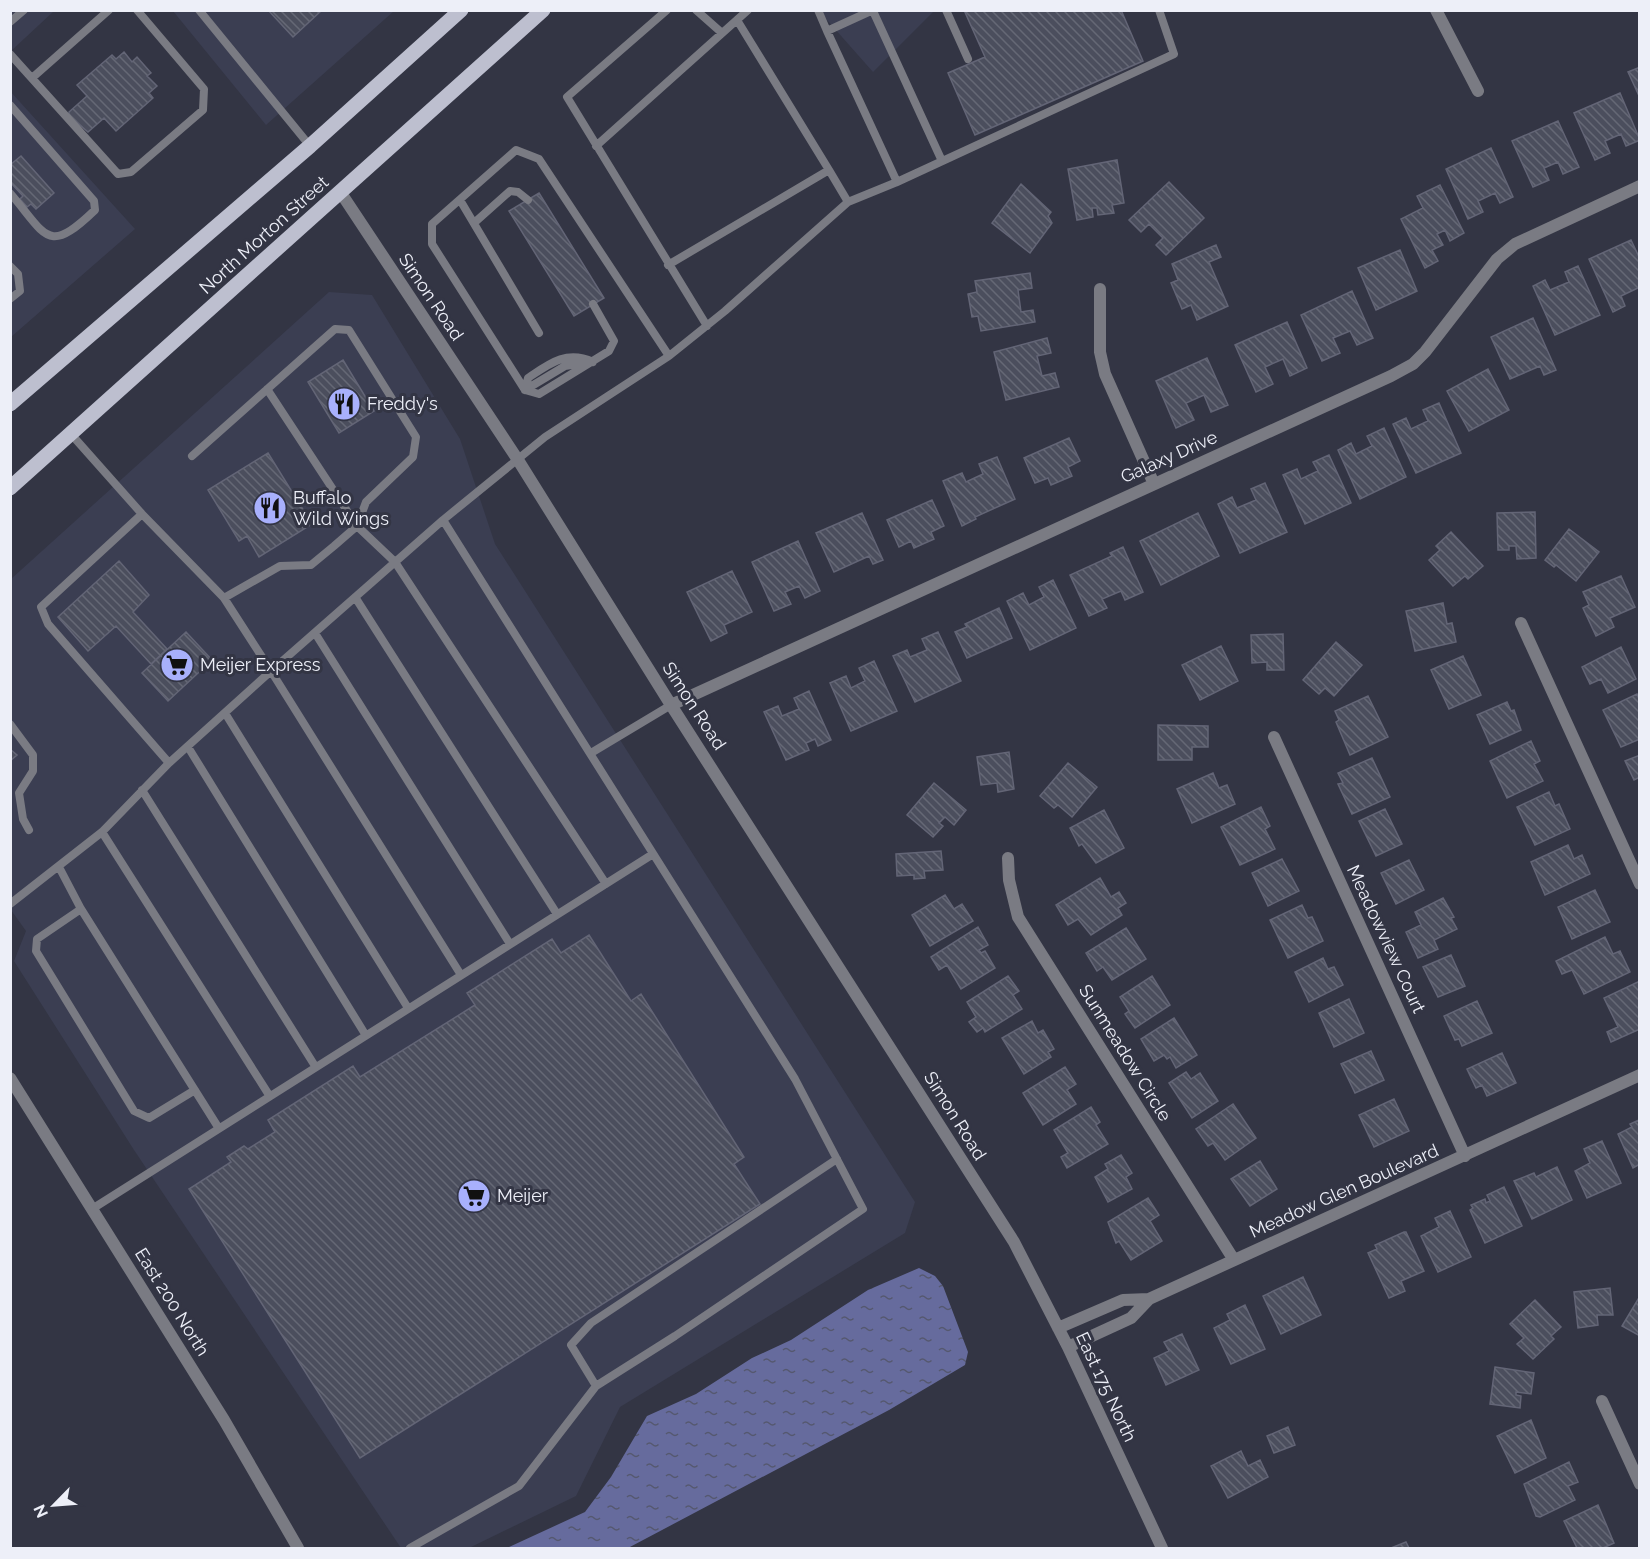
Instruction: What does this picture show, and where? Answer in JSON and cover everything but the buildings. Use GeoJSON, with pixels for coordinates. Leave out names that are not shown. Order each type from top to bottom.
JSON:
{"type":"FeatureCollection","features":[{"type":"Feature","properties":{"kind":"main road","name":"North Morton Street"},"geometry":{"type":"LineString","coordinates":[[10,404],[310,146],[461,10]]}},
{"type":"Feature","properties":{"kind":"main road","name":"North Morton Street"},"geometry":{"type":"LineString","coordinates":[[10,488],[543,10]]}},
{"type":"Feature","properties":{"kind":"street"},"geometry":{"type":"LineString","coordinates":[[1436,10],[1478,91]]}},
{"type":"Feature","properties":{"kind":"street","name":"Galaxy Drive"},"geometry":{"type":"LineString","coordinates":[[671,705],[1413,364],[1425,352],[1497,258],[1515,244],[1640,186]]}},
{"type":"Feature","properties":{"kind":"street","name":"Simon Road"},"geometry":{"type":"LineString","coordinates":[[341,193],[518,460],[671,705],[1014,1242]]}},
{"type":"Feature","properties":{"kind":"street"},"geometry":{"type":"LineString","coordinates":[[1100,289],[1100,352],[1105,374],[1154,484]]}},
{"type":"Feature","properties":{"kind":"street"},"geometry":{"type":"LineString","coordinates":[[1521,623],[1640,884]]}},
{"type":"Feature","properties":{"kind":"street","name":"Meadowview Court"},"geometry":{"type":"LineString","coordinates":[[1274,738],[1465,1156]]}},
{"type":"Feature","properties":{"kind":"street","name":"Sunmeadow Circle"},"geometry":{"type":"LineString","coordinates":[[1008,858],[1009,880],[1018,917],[1234,1260]]}},
{"type":"Feature","properties":{"kind":"street","name":"Meadow Glen Boulevard"},"geometry":{"type":"LineString","coordinates":[[1068,1347],[1131,1318],[1149,1299],[1640,1076]]}},
{"type":"Feature","properties":{"kind":"street","name":"East 200 North"},"geometry":{"type":"LineString","coordinates":[[10,1078],[224,1420],[298,1548]]}},
{"type":"Feature","properties":{"kind":"street","name":"East 175 North"},"geometry":{"type":"LineString","coordinates":[[1014,1242],[1068,1347],[1162,1548]]}},
{"type":"Feature","properties":{"kind":"street"},"geometry":{"type":"LineString","coordinates":[[1058,1328],[1123,1300],[1149,1299]]}},
{"type":"Feature","properties":{"kind":"street"},"geometry":{"type":"LineString","coordinates":[[1602,1401],[1640,1484]]}},
{"type":"Feature","properties":{"kind":"lane"},"geometry":{"type":"LineString","coordinates":[[10,22],[24,10]]}},
{"type":"Feature","properties":{"kind":"lane"},"geometry":{"type":"LineString","coordinates":[[32,78],[110,10]]}},
{"type":"Feature","properties":{"kind":"lane"},"geometry":{"type":"LineString","coordinates":[[10,54],[118,174],[131,172],[203,110],[204,89],[137,10]]}},
{"type":"Feature","properties":{"kind":"lane"},"geometry":{"type":"LineString","coordinates":[[199,10],[310,146]]}},
{"type":"Feature","properties":{"kind":"lane"},"geometry":{"type":"LineString","coordinates":[[667,10],[567,97],[707,326]]}},
{"type":"Feature","properties":{"kind":"lane"},"geometry":{"type":"LineString","coordinates":[[696,10],[722,33]]}},
{"type":"Feature","properties":{"kind":"lane"},"geometry":{"type":"LineString","coordinates":[[596,146],[748,10]]}},
{"type":"Feature","properties":{"kind":"lane"},"geometry":{"type":"LineString","coordinates":[[818,10],[897,182]]}},
{"type":"Feature","properties":{"kind":"lane"},"geometry":{"type":"LineString","coordinates":[[827,31],[873,10],[942,161]]}},
{"type":"Feature","properties":{"kind":"lane"},"geometry":{"type":"LineString","coordinates":[[946,10],[968,59]]}},
{"type":"Feature","properties":{"kind":"lane"},"geometry":{"type":"LineString","coordinates":[[10,904],[102,832],[170,763],[442,520],[545,436],[669,356],[707,326],[848,202],[897,182],[1174,54],[1159,10]]}},
{"type":"Feature","properties":{"kind":"lane"},"geometry":{"type":"LineString","coordinates":[[737,20],[848,202]]}},
{"type":"Feature","properties":{"kind":"lane"},"geometry":{"type":"LineString","coordinates":[[10,193],[46,235],[57,238],[72,232],[95,210],[94,201],[11,107]]}},
{"type":"Feature","properties":{"kind":"lane"},"geometry":{"type":"LineString","coordinates":[[593,304],[614,341],[609,351],[539,394],[525,390],[432,244],[432,224],[516,150],[539,159],[669,356]]}},
{"type":"Feature","properties":{"kind":"lane"},"geometry":{"type":"LineString","coordinates":[[668,265],[829,170]]}},
{"type":"Feature","properties":{"kind":"lane"},"geometry":{"type":"LineString","coordinates":[[474,224],[510,191],[518,192],[528,200]]}},
{"type":"Feature","properties":{"kind":"lane"},"geometry":{"type":"LineString","coordinates":[[460,200],[539,333]]}},
{"type":"Feature","properties":{"kind":"lane"},"geometry":{"type":"LineString","coordinates":[[10,266],[18,274],[20,291],[10,299]]}},
{"type":"Feature","properties":{"kind":"lane"},"geometry":{"type":"LineString","coordinates":[[192,456],[335,329],[349,330],[416,438],[412,457],[366,502],[357,526],[311,565],[280,566],[224,598]]}},
{"type":"Feature","properties":{"kind":"lane"},"geometry":{"type":"LineString","coordinates":[[525,390],[528,378],[554,361],[579,356],[593,362]]}},
{"type":"Feature","properties":{"kind":"lane"},"geometry":{"type":"LineString","coordinates":[[267,389],[357,526],[395,562],[606,884]]}},
{"type":"Feature","properties":{"kind":"lane"},"geometry":{"type":"LineString","coordinates":[[70,434],[142,514],[224,598],[460,975]]}},
{"type":"Feature","properties":{"kind":"lane"},"geometry":{"type":"LineString","coordinates":[[142,514],[41,607],[48,624],[170,763]]}},
{"type":"Feature","properties":{"kind":"lane"},"geometry":{"type":"LineString","coordinates":[[410,1548],[519,1486],[596,1386],[675,1336],[863,1209],[795,1079],[442,520]]}},
{"type":"Feature","properties":{"kind":"lane"},"geometry":{"type":"LineString","coordinates":[[355,597],[557,914]]}},
{"type":"Feature","properties":{"kind":"lane"},"geometry":{"type":"LineString","coordinates":[[315,633],[510,944]]}},
{"type":"Feature","properties":{"kind":"lane"},"geometry":{"type":"LineString","coordinates":[[591,753],[671,705]]}},
{"type":"Feature","properties":{"kind":"lane"},"geometry":{"type":"LineString","coordinates":[[225,713],[408,1008]]}},
{"type":"Feature","properties":{"kind":"lane"},"geometry":{"type":"LineString","coordinates":[[10,724],[33,755],[33,771],[19,793],[23,819],[29,830]]}},
{"type":"Feature","properties":{"kind":"lane"},"geometry":{"type":"LineString","coordinates":[[188,747],[365,1034]]}},
{"type":"Feature","properties":{"kind":"lane"},"geometry":{"type":"LineString","coordinates":[[142,790],[315,1066]]}},
{"type":"Feature","properties":{"kind":"lane"},"geometry":{"type":"LineString","coordinates":[[102,832],[269,1095]]}},
{"type":"Feature","properties":{"kind":"lane"},"geometry":{"type":"LineString","coordinates":[[92,1209],[218,1127],[653,854]]}},
{"type":"Feature","properties":{"kind":"lane"},"geometry":{"type":"LineString","coordinates":[[59,867],[81,909],[218,1127]]}},
{"type":"Feature","properties":{"kind":"lane"},"geometry":{"type":"LineString","coordinates":[[81,909],[37,939],[36,951],[134,1111],[149,1118],[195,1090]]}},
{"type":"Feature","properties":{"kind":"lane"},"geometry":{"type":"LineString","coordinates":[[596,1386],[571,1345],[591,1323],[837,1159]]}},
{"type":"Feature","properties":{"kind":"shaded area"},"geometry":{"type":"Polygon","coordinates":[[[11,11],[54,11],[11,51],[11,11]]]}},
{"type":"Feature","properties":{"kind":"shaded area"},"geometry":{"type":"Polygon","coordinates":[[[173,11],[394,11],[266,125],[173,11]]]}},
{"type":"Feature","properties":{"kind":"shaded area"},"geometry":{"type":"Polygon","coordinates":[[[819,11],[934,11],[873,72],[819,11]]]}},
{"type":"Feature","properties":{"kind":"shaded area"},"geometry":{"type":"Polygon","coordinates":[[[10,91],[135,229],[11,337],[10,337],[10,91]]]}},
{"type":"Feature","properties":{"kind":"shaded area"},"geometry":{"type":"Polygon","coordinates":[[[329,292],[372,295],[460,439],[495,544],[915,1202],[905,1233],[620,1407],[576,1496],[469,1548],[401,1548],[134,1150],[14,961],[26,931],[11,910],[11,579],[329,292]]]}},
{"type":"Feature","properties":{"kind":"water"},"geometry":{"type":"Polygon","coordinates":[[[919,1268],[935,1276],[943,1286],[968,1352],[965,1365],[889,1410],[628,1548],[507,1548],[585,1512],[611,1477],[647,1416],[696,1394],[752,1358],[791,1340],[868,1290],[919,1268]]]}},
{"type":"Feature","properties":{"kind":"place","name":"Freddy's"},"geometry":{"type":"Point","coordinates":[344,404]}},
{"type":"Feature","properties":{"kind":"place","name":"Buffalo Wild Wings"},"geometry":{"type":"Point","coordinates":[270,508]}},
{"type":"Feature","properties":{"kind":"place","name":"Meijer Express"},"geometry":{"type":"Point","coordinates":[177,665]}},
{"type":"Feature","properties":{"kind":"place","name":"Meijer"},"geometry":{"type":"Point","coordinates":[474,1196]}}]}
